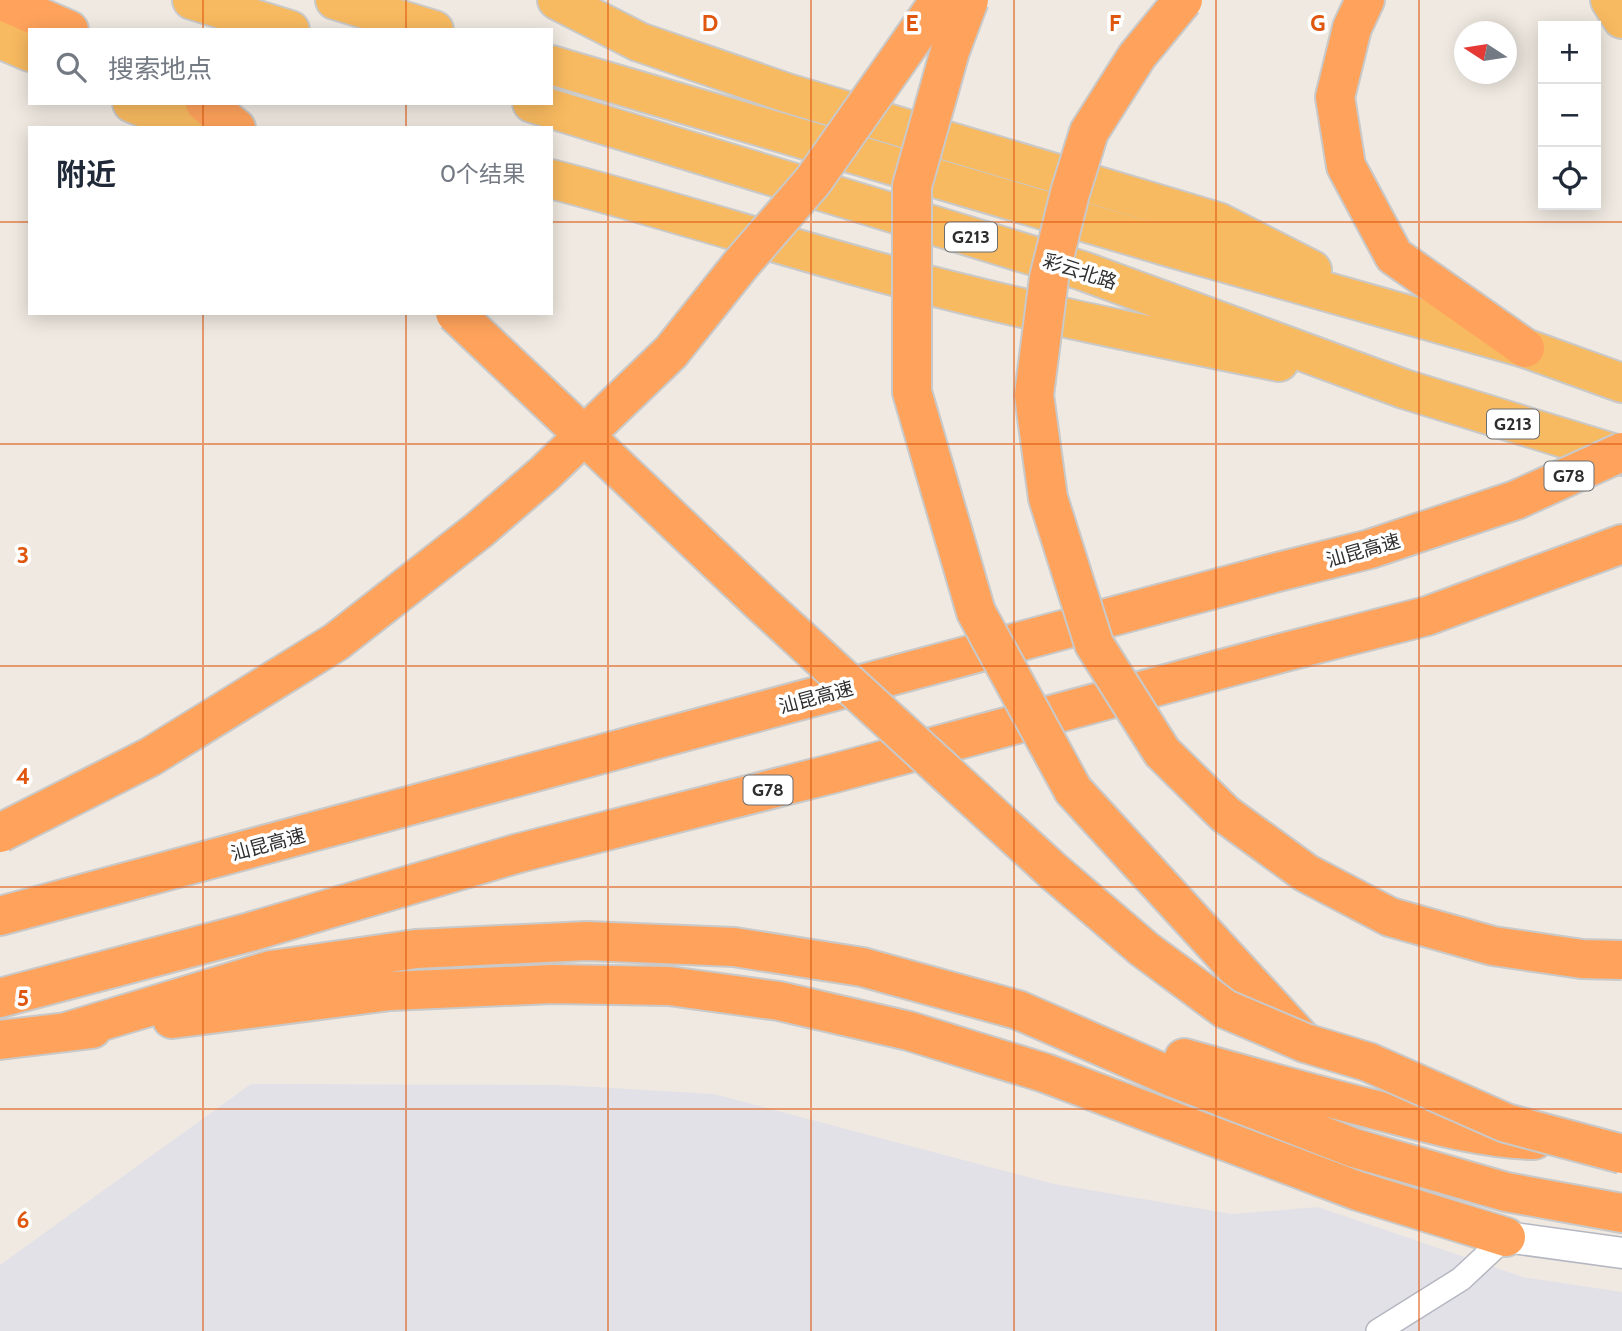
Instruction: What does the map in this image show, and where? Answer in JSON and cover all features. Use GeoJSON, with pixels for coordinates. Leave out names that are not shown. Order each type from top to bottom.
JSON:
{"type":"FeatureCollection","features":[{"type":"Feature","properties":{"kind":"highway"},"geometry":{"type":"LineString","coordinates":[[0,0],[64,28]]}},
{"type":"Feature","properties":{"kind":"highway"},"geometry":{"type":"LineString","coordinates":[[192,0],[283,28]]}},
{"type":"Feature","properties":{"kind":"highway"},"geometry":{"type":"LineString","coordinates":[[335,0],[427,28]]}},
{"type":"Feature","properties":{"kind":"highway"},"geometry":{"type":"LineString","coordinates":[[557,0],[639,41],[787,93],[1218,222],[1385,309]]}},
{"type":"Feature","properties":{"kind":"highway"},"geometry":{"type":"LineString","coordinates":[[0,833],[150,757],[336,642],[479,530],[544,474],[671,352],[742,263],[813,181],[940,0]]}},
{"type":"Feature","properties":{"kind":"highway"},"geometry":{"type":"LineString","coordinates":[[970,0],[950,51],[912,186],[912,392],[976,612],[1073,790],[1305,1043]]}},
{"type":"Feature","properties":{"kind":"highway"},"geometry":{"type":"LineString","coordinates":[[1183,0],[1137,56],[1088,132],[1049,278],[1034,395],[1048,498],[1094,645],[1162,752],[1225,814],[1306,873],[1390,917],[1493,946],[1582,959],[1622,960]]}},
{"type":"Feature","properties":{"kind":"highway"},"geometry":{"type":"LineString","coordinates":[[1365,0],[1352,28],[1335,97],[1346,166],[1394,256],[1525,348]]}},
{"type":"Feature","properties":{"kind":"highway"},"geometry":{"type":"LineString","coordinates":[[1610,0],[1622,19]]}},
{"type":"Feature","properties":{"kind":"highway"},"geometry":{"type":"LineString","coordinates":[[0,39],[28,51]]}},
{"type":"Feature","properties":{"kind":"highway","name":"G213"},"geometry":{"type":"LineString","coordinates":[[553,66],[1525,348],[1622,383]]}},
{"type":"Feature","properties":{"kind":"highway"},"geometry":{"type":"LineString","coordinates":[[137,105],[190,126]]}},
{"type":"Feature","properties":{"kind":"highway"},"geometry":{"type":"LineString","coordinates":[[207,105],[234,126]]}},
{"type":"Feature","properties":{"kind":"highway","name":"彩云北路"},"geometry":{"type":"LineString","coordinates":[[538,105],[1083,271],[1404,389],[1622,454]]}},
{"type":"Feature","properties":{"kind":"highway"},"geometry":{"type":"LineString","coordinates":[[553,180],[864,268],[1022,309],[1404,389]]}},
{"type":"Feature","properties":{"kind":"highway"},"geometry":{"type":"LineString","coordinates":[[457,315],[762,604],[1053,871],[1144,949],[1225,1009],[1305,1043],[1368,1062],[1506,1123],[1622,1154]]}},
{"type":"Feature","properties":{"kind":"highway","name":"汕昆高速"},"geometry":{"type":"LineString","coordinates":[[0,916],[1138,612],[1274,573],[1370,550],[1516,500],[1622,454]]}},
{"type":"Feature","properties":{"kind":"highway","name":"G78"},"geometry":{"type":"LineString","coordinates":[[0,998],[250,932],[519,853],[1427,616],[1622,544]]}},
{"type":"Feature","properties":{"kind":"highway"},"geometry":{"type":"LineString","coordinates":[[66,1032],[271,970],[416,948],[587,941],[734,947],[863,967],[1269,1082],[1439,1126],[1514,1140],[1622,1141]]}},
{"type":"Feature","properties":{"kind":"highway"},"geometry":{"type":"LineString","coordinates":[[0,1040],[390,991],[553,984],[669,986],[779,1000],[909,1031],[1045,1073],[1358,1191],[1506,1237]]}},
{"type":"Feature","properties":{"kind":"highway"},"geometry":{"type":"LineString","coordinates":[[1018,1010],[1174,1078],[1354,1148],[1506,1192],[1622,1213]]}},
{"type":"Feature","properties":{"kind":"street"},"geometry":{"type":"LineString","coordinates":[[1378,1331],[1461,1279],[1506,1237],[1622,1253]]}},
{"type":"Feature","properties":{"kind":"shaded area"},"geometry":{"type":"Polygon","coordinates":[[[251,1084],[560,1085],[714,1094],[1054,1184],[1232,1214],[1318,1207],[1523,1277],[1622,1292],[1622,1331],[0,1331],[0,1265],[251,1084]]]}}]}
